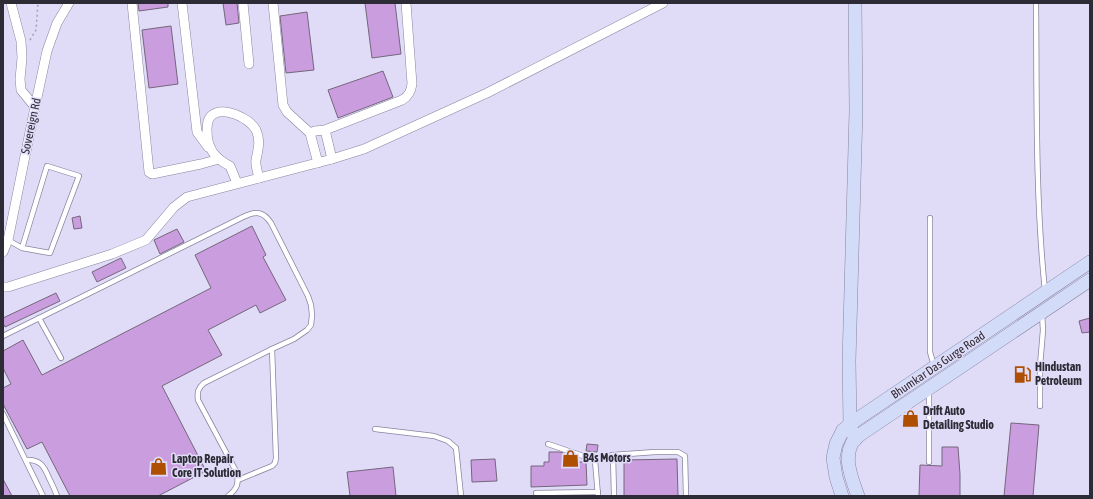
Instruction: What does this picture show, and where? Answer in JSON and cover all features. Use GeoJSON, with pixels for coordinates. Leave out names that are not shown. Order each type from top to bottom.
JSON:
{"type":"FeatureCollection","features":[{"type":"Feature","properties":{"kind":"main road"},"geometry":{"type":"LineString","coordinates":[[855,3],[856,111],[849,361],[850,425],[854,440],[850,448],[848,459],[850,473],[858,496]]}},
{"type":"Feature","properties":{"kind":"main road","name":"Bhumkar Das Gurge Road"},"geometry":{"type":"LineString","coordinates":[[842,496],[836,476],[833,458],[836,444],[843,430],[1090,262]]}},
{"type":"Feature","properties":{"kind":"main road","name":"Bhumkar Das Gurge Road"},"geometry":{"type":"LineString","coordinates":[[854,440],[1090,280]]}},
{"type":"Feature","properties":{"kind":"street"},"geometry":{"type":"LineString","coordinates":[[11,3],[21,41],[21,90],[35,108]]}},
{"type":"Feature","properties":{"kind":"street","name":"Sovereign Rd"},"geometry":{"type":"LineString","coordinates":[[3,252],[8,240],[47,51],[57,24],[69,3]]}},
{"type":"Feature","properties":{"kind":"street"},"geometry":{"type":"LineString","coordinates":[[132,3],[149,172],[152,174],[219,159]]}},
{"type":"Feature","properties":{"kind":"street"},"geometry":{"type":"LineString","coordinates":[[182,3],[197,132],[210,150],[219,159],[230,166],[237,183]]}},
{"type":"Feature","properties":{"kind":"street"},"geometry":{"type":"LineString","coordinates":[[243,3],[249,64]]}},
{"type":"Feature","properties":{"kind":"street"},"geometry":{"type":"LineString","coordinates":[[273,3],[283,105],[287,112],[310,133],[318,163]]}},
{"type":"Feature","properties":{"kind":"street"},"geometry":{"type":"LineString","coordinates":[[310,133],[325,130],[402,100],[409,94],[412,89],[412,84],[406,3]]}},
{"type":"Feature","properties":{"kind":"street"},"geometry":{"type":"LineString","coordinates":[[3,287],[8,287],[112,254],[146,240],[174,207],[187,197],[318,163],[364,149],[487,93],[663,3]]}},
{"type":"Feature","properties":{"kind":"street"},"geometry":{"type":"LineString","coordinates":[[210,150],[207,128],[208,120],[212,115],[216,113],[235,114],[246,119],[256,129],[258,136],[259,146],[256,161],[259,178]]}},
{"type":"Feature","properties":{"kind":"street"},"geometry":{"type":"LineString","coordinates":[[325,130],[332,159]]}},
{"type":"Feature","properties":{"kind":"lane"},"geometry":{"type":"LineString","coordinates":[[1036,3],[1038,200],[1045,293]]}},
{"type":"Feature","properties":{"kind":"lane"},"geometry":{"type":"LineString","coordinates":[[8,240],[22,248],[50,253],[79,176],[47,166],[22,248]]}},
{"type":"Feature","properties":{"kind":"lane"},"geometry":{"type":"LineString","coordinates":[[3,336],[243,217],[250,214],[264,214],[271,224],[312,305],[312,321],[307,330],[294,339],[199,386],[197,393],[198,400],[236,473],[238,480],[236,488],[228,496]]}},
{"type":"Feature","properties":{"kind":"lane"},"geometry":{"type":"LineString","coordinates":[[930,218],[930,352],[934,367]]}},
{"type":"Feature","properties":{"kind":"lane"},"geometry":{"type":"LineString","coordinates":[[1040,406],[1040,366],[1043,330],[1042,313]]}},
{"type":"Feature","properties":{"kind":"lane"},"geometry":{"type":"LineString","coordinates":[[39,318],[61,358]]}},
{"type":"Feature","properties":{"kind":"lane"},"geometry":{"type":"LineString","coordinates":[[238,480],[272,466],[275,463],[272,349]]}},
{"type":"Feature","properties":{"kind":"lane"},"geometry":{"type":"LineString","coordinates":[[929,388],[929,462]]}},
{"type":"Feature","properties":{"kind":"lane"},"geometry":{"type":"LineString","coordinates":[[3,414],[43,496]]}},
{"type":"Feature","properties":{"kind":"lane"},"geometry":{"type":"LineString","coordinates":[[375,430],[434,436],[448,441],[456,448],[461,496]]}},
{"type":"Feature","properties":{"kind":"lane"},"geometry":{"type":"LineString","coordinates":[[548,444],[595,460],[612,455],[678,452],[684,456],[686,496]]}},
{"type":"Feature","properties":{"kind":"lane"},"geometry":{"type":"LineString","coordinates":[[612,455],[614,496]]}},
{"type":"Feature","properties":{"kind":"lane"},"geometry":{"type":"LineString","coordinates":[[26,460],[36,461],[44,466],[57,496]]}},
{"type":"Feature","properties":{"kind":"lane"},"geometry":{"type":"LineString","coordinates":[[536,493],[598,494],[595,460]]}},
{"type":"Feature","properties":{"kind":"path"},"geometry":{"type":"LineString","coordinates":[[22,51],[36,30],[38,3]]}},
{"type":"Feature","properties":{"kind":"building"},"geometry":{"type":"Polygon","coordinates":[[[138,3],[168,3],[168,7],[139,11],[138,3]]]}},
{"type":"Feature","properties":{"kind":"building"},"geometry":{"type":"Polygon","coordinates":[[[223,3],[237,3],[239,23],[226,25],[223,3]]]}},
{"type":"Feature","properties":{"kind":"building"},"geometry":{"type":"Polygon","coordinates":[[[365,3],[395,3],[401,54],[372,58],[365,3]]]}},
{"type":"Feature","properties":{"kind":"building"},"geometry":{"type":"Polygon","coordinates":[[[307,12],[314,70],[286,73],[280,16],[307,12]]]}},
{"type":"Feature","properties":{"kind":"building"},"geometry":{"type":"Polygon","coordinates":[[[171,26],[178,84],[149,88],[142,30],[171,26]]]}},
{"type":"Feature","properties":{"kind":"building"},"geometry":{"type":"Polygon","coordinates":[[[383,71],[393,97],[338,118],[328,90],[383,71]]]}},
{"type":"Feature","properties":{"kind":"building"},"geometry":{"type":"Polygon","coordinates":[[[80,216],[82,228],[74,229],[72,218],[80,216]]]}},
{"type":"Feature","properties":{"kind":"building"},"geometry":{"type":"Polygon","coordinates":[[[252,226],[266,255],[263,257],[286,300],[260,313],[256,305],[208,330],[222,355],[162,386],[206,471],[158,496],[70,496],[42,442],[27,449],[3,404],[3,388],[11,384],[3,368],[3,351],[23,340],[42,375],[211,288],[195,255],[252,226]]]}},
{"type":"Feature","properties":{"kind":"building"},"geometry":{"type":"Polygon","coordinates":[[[177,229],[184,242],[160,254],[154,240],[177,229]]]}},
{"type":"Feature","properties":{"kind":"building"},"geometry":{"type":"Polygon","coordinates":[[[121,258],[126,268],[97,282],[92,272],[121,258]]]}},
{"type":"Feature","properties":{"kind":"building"},"geometry":{"type":"Polygon","coordinates":[[[56,293],[60,301],[5,327],[3,318],[56,293]]]}},
{"type":"Feature","properties":{"kind":"building"},"geometry":{"type":"Polygon","coordinates":[[[1090,318],[1090,332],[1082,333],[1079,321],[1090,318]]]}},
{"type":"Feature","properties":{"kind":"building"},"geometry":{"type":"Polygon","coordinates":[[[1011,423],[1039,425],[1033,496],[1004,496],[1011,423]]]}},
{"type":"Feature","properties":{"kind":"building"},"geometry":{"type":"Polygon","coordinates":[[[587,444],[598,445],[597,452],[586,451],[587,444]]]}},
{"type":"Feature","properties":{"kind":"building"},"geometry":{"type":"Polygon","coordinates":[[[942,447],[958,447],[960,496],[919,496],[920,465],[942,466],[942,447]]]}},
{"type":"Feature","properties":{"kind":"building"},"geometry":{"type":"Polygon","coordinates":[[[549,452],[563,453],[563,462],[586,462],[587,485],[531,487],[531,466],[544,466],[544,462],[549,462],[549,452]]]}},
{"type":"Feature","properties":{"kind":"building"},"geometry":{"type":"Polygon","coordinates":[[[495,459],[497,481],[472,482],[471,460],[495,459]]]}},
{"type":"Feature","properties":{"kind":"building"},"geometry":{"type":"Polygon","coordinates":[[[677,459],[678,496],[624,496],[624,460],[677,459]]]}},
{"type":"Feature","properties":{"kind":"building"},"geometry":{"type":"Polygon","coordinates":[[[393,467],[396,496],[350,496],[347,472],[393,467]]]}},
{"type":"Feature","properties":{"kind":"building"},"geometry":{"type":"Polygon","coordinates":[[[3,479],[12,496],[3,496],[3,479]]]}},
{"type":"Feature","properties":{"kind":"place","name":"Hindustan Petroleum"},"geometry":{"type":"Point","coordinates":[1022,374]}},
{"type":"Feature","properties":{"kind":"place","name":"Drift Auto Detailing Studio"},"geometry":{"type":"Point","coordinates":[910,418]}},
{"type":"Feature","properties":{"kind":"place","name":"B4s Motors"},"geometry":{"type":"Point","coordinates":[570,458]}},
{"type":"Feature","properties":{"kind":"place","name":"Laptop Repair Core IT Solution"},"geometry":{"type":"Point","coordinates":[159,466]}}]}
